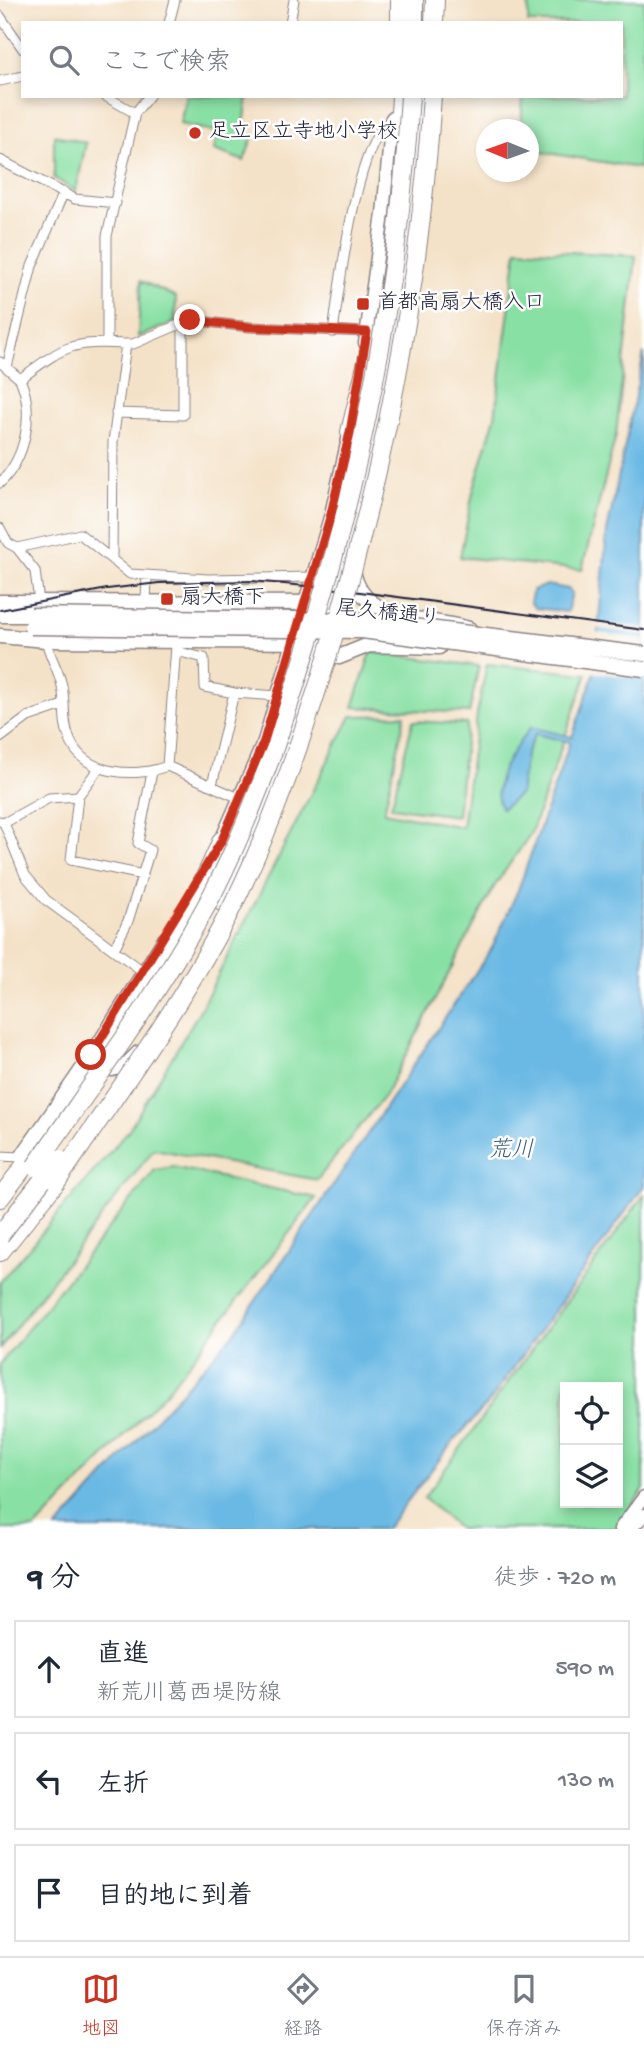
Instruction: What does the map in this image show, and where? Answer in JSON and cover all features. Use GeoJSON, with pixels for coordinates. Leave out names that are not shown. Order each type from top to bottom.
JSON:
{"type":"FeatureCollection","features":[{"type":"Feature","properties":{"kind":"highway"},"geometry":{"type":"LineString","coordinates":[[398,0],[398,21]]}},
{"type":"Feature","properties":{"kind":"highway"},"geometry":{"type":"LineString","coordinates":[[414,21],[417,0]]}},
{"type":"Feature","properties":{"kind":"highway"},"geometry":{"type":"LineString","coordinates":[[422,21],[425,0]]}},
{"type":"Feature","properties":{"kind":"highway"},"geometry":{"type":"LineString","coordinates":[[435,0],[435,21]]}},
{"type":"Feature","properties":{"kind":"highway"},"geometry":{"type":"LineString","coordinates":[[350,432],[367,370],[392,219],[401,98]]}},
{"type":"Feature","properties":{"kind":"highway"},"geometry":{"type":"LineString","coordinates":[[1,1207],[94,1081],[184,944],[236,846],[276,745],[331,568],[368,424],[395,268],[410,98]]}},
{"type":"Feature","properties":{"kind":"highway"},"geometry":{"type":"LineString","coordinates":[[392,382],[412,209],[421,98]]}},
{"type":"Feature","properties":{"kind":"highway"},"geometry":{"type":"LineString","coordinates":[[0,1252],[57,1181],[175,1005],[232,907],[281,798],[350,582],[388,430],[415,271],[432,98]]}},
{"type":"Feature","properties":{"kind":"highway"},"geometry":{"type":"LineString","coordinates":[[376,426],[398,322]]}},
{"type":"Feature","properties":{"kind":"highway"},"geometry":{"type":"LineString","coordinates":[[249,846],[264,798]]}},
{"type":"Feature","properties":{"kind":"highway"},"geometry":{"type":"LineString","coordinates":[[0,1235],[54,1166],[118,1073],[188,963],[267,817]]}},
{"type":"Feature","properties":{"kind":"highway"},"geometry":{"type":"LineString","coordinates":[[1,1207],[170,951],[195,904],[222,840]]}},
{"type":"Feature","properties":{"kind":"main road"},"geometry":{"type":"LineString","coordinates":[[417,0],[422,21]]}},
{"type":"Feature","properties":{"kind":"main road"},"geometry":{"type":"LineString","coordinates":[[0,1184],[21,1157],[144,972],[222,840],[264,741],[295,642],[350,432],[367,332],[393,98]]}},
{"type":"Feature","properties":{"kind":"main road"},"geometry":{"type":"LineString","coordinates":[[421,98],[416,222],[392,382],[353,563],[357,588],[373,606],[481,639]]}},
{"type":"Feature","properties":{"kind":"main road"},"geometry":{"type":"LineString","coordinates":[[0,1225],[111,1070],[190,947],[264,798],[331,603],[376,426],[407,221],[421,98]]}},
{"type":"Feature","properties":{"kind":"main road"},"geometry":{"type":"LineString","coordinates":[[0,602],[331,603]]}},
{"type":"Feature","properties":{"kind":"main road","name":"尾久橋通り"},"geometry":{"type":"LineString","coordinates":[[0,615],[31,621],[329,618],[481,639],[644,669]]}},
{"type":"Feature","properties":{"kind":"main road","name":"尾久橋通り"},"geometry":{"type":"LineString","coordinates":[[0,628],[31,621]]}},
{"type":"Feature","properties":{"kind":"main road"},"geometry":{"type":"LineString","coordinates":[[0,636],[176,646],[319,642]]}},
{"type":"Feature","properties":{"kind":"main road"},"geometry":{"type":"LineString","coordinates":[[111,1070],[123,1067],[134,1058],[171,1003],[228,904],[267,817],[325,673],[339,657],[357,648],[380,644],[481,639]]}},
{"type":"Feature","properties":{"kind":"main road","name":"尾久橋通り"},"geometry":{"type":"LineString","coordinates":[[481,639],[644,654]]}},
{"type":"Feature","properties":{"kind":"main road"},"geometry":{"type":"LineString","coordinates":[[620,1529],[644,1497]]}},
{"type":"Feature","properties":{"kind":"main road"},"geometry":{"type":"LineString","coordinates":[[631,1529],[644,1515]]}},
{"type":"Feature","properties":{"kind":"street"},"geometry":{"type":"LineString","coordinates":[[170,21],[175,0]]}},
{"type":"Feature","properties":{"kind":"street"},"geometry":{"type":"LineString","coordinates":[[290,21],[294,0]]}},
{"type":"Feature","properties":{"kind":"street"},"geometry":{"type":"LineString","coordinates":[[0,16],[21,46]]}},
{"type":"Feature","properties":{"kind":"street"},"geometry":{"type":"LineString","coordinates":[[0,81],[21,76]]}},
{"type":"Feature","properties":{"kind":"street"},"geometry":{"type":"LineString","coordinates":[[109,98],[135,113]]}},
{"type":"Feature","properties":{"kind":"street"},"geometry":{"type":"LineString","coordinates":[[107,341],[107,236],[135,113],[147,98]]}},
{"type":"Feature","properties":{"kind":"street"},"geometry":{"type":"LineString","coordinates":[[333,332],[351,217],[376,133],[392,120]]}},
{"type":"Feature","properties":{"kind":"street"},"geometry":{"type":"LineString","coordinates":[[0,160],[75,199],[116,203]]}},
{"type":"Feature","properties":{"kind":"street"},"geometry":{"type":"LineString","coordinates":[[0,483],[13,471],[24,441],[25,417],[20,379],[4,364],[32,267],[64,192]]}},
{"type":"Feature","properties":{"kind":"street"},"geometry":{"type":"LineString","coordinates":[[20,379],[54,354],[78,344],[107,341],[133,344],[190,320],[333,332],[367,332]]}},
{"type":"Feature","properties":{"kind":"street"},"geometry":{"type":"LineString","coordinates":[[116,414],[183,415],[183,323]]}},
{"type":"Feature","properties":{"kind":"street"},"geometry":{"type":"LineString","coordinates":[[113,560],[113,442],[126,344]]}},
{"type":"Feature","properties":{"kind":"street"},"geometry":{"type":"LineString","coordinates":[[0,528],[8,543],[17,548],[35,571],[39,602]]}},
{"type":"Feature","properties":{"kind":"street"},"geometry":{"type":"LineString","coordinates":[[17,548],[80,534],[131,575],[208,579],[312,577]]}},
{"type":"Feature","properties":{"kind":"street"},"geometry":{"type":"LineString","coordinates":[[146,576],[146,603]]}},
{"type":"Feature","properties":{"kind":"street"},"geometry":{"type":"LineString","coordinates":[[46,639],[62,687],[65,723],[74,747],[99,768],[152,772],[167,766],[239,797]]}},
{"type":"Feature","properties":{"kind":"street"},"geometry":{"type":"LineString","coordinates":[[167,766],[176,646],[204,657],[205,687],[234,694],[278,696]]}},
{"type":"Feature","properties":{"kind":"street"},"geometry":{"type":"LineString","coordinates":[[212,785],[234,694]]}},
{"type":"Feature","properties":{"kind":"street"},"geometry":{"type":"LineString","coordinates":[[0,738],[27,717],[63,705]]}},
{"type":"Feature","properties":{"kind":"street"},"geometry":{"type":"LineString","coordinates":[[99,768],[78,796],[71,860],[143,875]]}},
{"type":"Feature","properties":{"kind":"street"},"geometry":{"type":"LineString","coordinates":[[114,949],[128,921],[150,850],[138,843],[152,772]]}},
{"type":"Feature","properties":{"kind":"street"},"geometry":{"type":"LineString","coordinates":[[78,796],[49,798],[2,822],[25,875],[46,900],[144,972]]}},
{"type":"Feature","properties":{"kind":"street"},"geometry":{"type":"LineString","coordinates":[[0,1156],[21,1157]]}},
{"type":"Feature","properties":{"kind":"green space"},"geometry":{"type":"Polygon","coordinates":[[[529,0],[644,0],[639,168],[539,152],[539,119],[522,119],[523,98],[623,98],[623,21],[528,21],[529,0]]]}},
{"type":"Feature","properties":{"kind":"green space"},"geometry":{"type":"Polygon","coordinates":[[[186,98],[248,98],[243,134],[253,136],[244,161],[214,150],[217,132],[180,124],[186,98]]]}},
{"type":"Feature","properties":{"kind":"green space"},"geometry":{"type":"Polygon","coordinates":[[[54,135],[86,143],[76,191],[54,178],[54,135]]]}},
{"type":"Feature","properties":{"kind":"green space"},"geometry":{"type":"Polygon","coordinates":[[[517,249],[636,256],[616,435],[582,570],[460,557],[473,492],[495,417],[517,249]]]}},
{"type":"Feature","properties":{"kind":"green space"},"geometry":{"type":"Polygon","coordinates":[[[141,281],[176,297],[175,322],[138,337],[141,281]]]}},
{"type":"Feature","properties":{"kind":"green space"},"geometry":{"type":"Polygon","coordinates":[[[371,652],[479,666],[469,713],[353,707],[371,652]]]}},
{"type":"Feature","properties":{"kind":"green space"},"geometry":{"type":"Polygon","coordinates":[[[487,664],[587,674],[531,833],[494,887],[385,1095],[317,1180],[154,1149],[0,1348],[0,1282],[128,1131],[199,1012],[351,716],[405,715],[384,812],[462,827],[477,715],[487,664]]]}},
{"type":"Feature","properties":{"kind":"green space"},"geometry":{"type":"Polygon","coordinates":[[[413,721],[467,724],[457,816],[391,807],[413,721]]]}},
{"type":"Feature","properties":{"kind":"green space"},"geometry":{"type":"Polygon","coordinates":[[[173,1167],[316,1198],[168,1390],[35,1529],[0,1529],[0,1364],[155,1170],[173,1167]]]}},
{"type":"Feature","properties":{"kind":"green space"},"geometry":{"type":"Polygon","coordinates":[[[644,1195],[644,1489],[616,1529],[459,1529],[424,1498],[644,1195]]]}},
{"type":"Feature","properties":{"kind":"water","name":"荒川"},"geometry":{"type":"Polygon","coordinates":[[[644,353],[644,1186],[489,1402],[453,1442],[386,1529],[56,1529],[232,1336],[492,948],[519,888],[570,742],[535,734],[526,754],[520,794],[502,809],[498,799],[500,778],[511,755],[531,727],[572,737],[594,674],[607,532],[644,353]]]}},
{"type":"Feature","properties":{"kind":"water"},"geometry":{"type":"Polygon","coordinates":[[[547,585],[568,589],[572,593],[567,612],[535,608],[530,602],[533,590],[547,585]]]}},
{"type":"Feature","properties":{"kind":"pier"},"geometry":{"type":"Polygon","coordinates":[[[594,622],[644,628],[644,635],[593,628],[594,622]]]}},
{"type":"Feature","properties":{"kind":"pier"},"geometry":{"type":"Polygon","coordinates":[[[593,632],[644,639],[644,678],[590,672],[593,632]]]}},
{"type":"Feature","properties":{"kind":"tram line"},"geometry":{"type":"LineString","coordinates":[[0,610],[107,589],[159,583],[252,581],[338,589],[644,630]]}},
{"type":"Feature","properties":{"kind":"place","name":"足立区立寺地小学校"},"geometry":{"type":"Point","coordinates":[195,133]}},
{"type":"Feature","properties":{"kind":"place","name":"首都高扇大橋入口"},"geometry":{"type":"Point","coordinates":[363,304]}},
{"type":"Feature","properties":{"kind":"place","name":"扇大橋下"},"geometry":{"type":"Point","coordinates":[167,599]}},
{"type":"Feature","properties":{"kind":"route"},"geometry":{"type":"LineString","coordinates":[[91,1055],[188,900],[222,840],[264,741],[331,514],[350,432],[367,332],[250,327],[190,320]]}}]}
